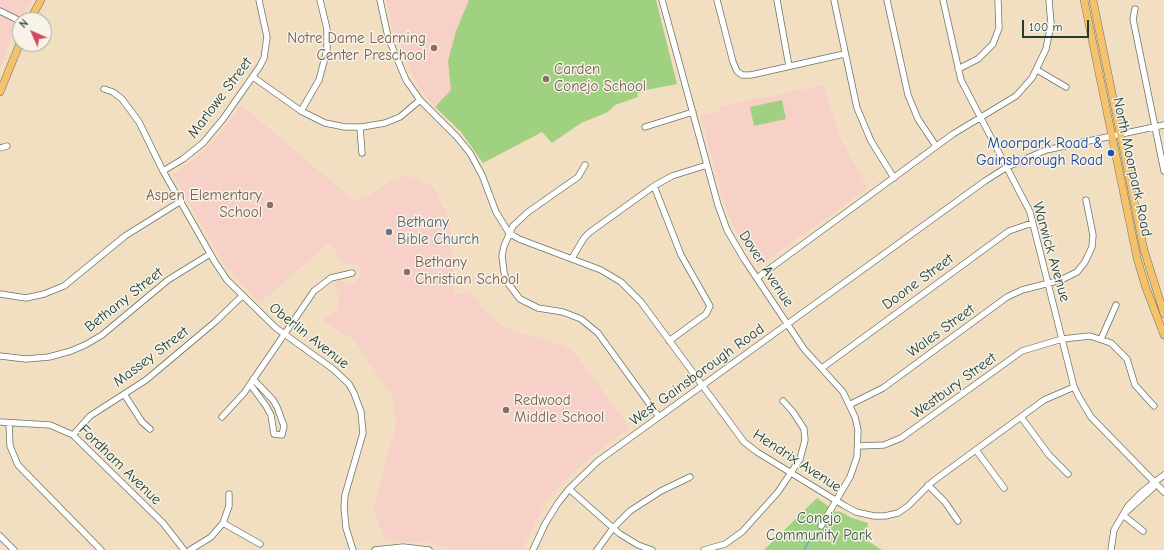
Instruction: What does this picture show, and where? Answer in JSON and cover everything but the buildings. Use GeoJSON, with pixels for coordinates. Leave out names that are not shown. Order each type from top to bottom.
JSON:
{"type":"FeatureCollection","features":[{"type":"Feature","properties":{"kind":"main road"},"geometry":{"type":"LineString","coordinates":[[34,12],[41,0]]}},
{"type":"Feature","properties":{"kind":"main road","name":"North Moorpark Road"},"geometry":{"type":"LineString","coordinates":[[1084,0],[1137,258],[1146,288],[1164,335]]}},
{"type":"Feature","properties":{"kind":"main road","name":"North Moorpark Road"},"geometry":{"type":"LineString","coordinates":[[1093,0],[1144,250],[1164,314]]}},
{"type":"Feature","properties":{"kind":"main road"},"geometry":{"type":"LineString","coordinates":[[0,92],[16,52]]}},
{"type":"Feature","properties":{"kind":"street","name":"Marlowe Street"},"geometry":{"type":"LineString","coordinates":[[163,170],[183,159],[203,143],[223,119],[253,77],[264,58],[267,46],[267,37],[259,0]]}},
{"type":"Feature","properties":{"kind":"street"},"geometry":{"type":"LineString","coordinates":[[301,111],[319,80],[327,50],[327,28],[320,0]]}},
{"type":"Feature","properties":{"kind":"street"},"geometry":{"type":"LineString","coordinates":[[380,0],[388,37],[398,65],[420,100],[457,137],[470,153],[482,175],[496,212],[509,233]]}},
{"type":"Feature","properties":{"kind":"street","name":"Dover Avenue"},"geometry":{"type":"LineString","coordinates":[[662,0],[718,205],[727,230],[807,353],[839,386],[851,404],[858,430],[858,457],[850,477],[821,526]]}},
{"type":"Feature","properties":{"kind":"street"},"geometry":{"type":"LineString","coordinates":[[717,0],[733,62],[739,73],[746,76],[844,54]]}},
{"type":"Feature","properties":{"kind":"street"},"geometry":{"type":"LineString","coordinates":[[777,0],[789,66]]}},
{"type":"Feature","properties":{"kind":"street"},"geometry":{"type":"LineString","coordinates":[[834,0],[844,54],[859,114],[871,141],[894,178]]}},
{"type":"Feature","properties":{"kind":"street"},"geometry":{"type":"LineString","coordinates":[[887,0],[908,94],[918,119],[936,146]]}},
{"type":"Feature","properties":{"kind":"street","name":"Warwick Avenue"},"geometry":{"type":"LineString","coordinates":[[943,0],[961,80],[979,117],[1023,196],[1032,222],[1049,283],[1074,386],[1091,417],[1164,492]]}},
{"type":"Feature","properties":{"kind":"street"},"geometry":{"type":"LineString","coordinates":[[958,69],[978,59],[993,44],[999,28],[998,0]]}},
{"type":"Feature","properties":{"kind":"street"},"geometry":{"type":"LineString","coordinates":[[757,278],[936,146],[979,117],[1016,96],[1037,70],[1050,36],[1051,24],[1049,0]]}},
{"type":"Feature","properties":{"kind":"street"},"geometry":{"type":"LineString","coordinates":[[1135,9],[1133,19],[1164,171]]}},
{"type":"Feature","properties":{"kind":"street"},"geometry":{"type":"LineString","coordinates":[[0,11],[12,17]]}},
{"type":"Feature","properties":{"kind":"street"},"geometry":{"type":"LineString","coordinates":[[1037,70],[1066,87]]}},
{"type":"Feature","properties":{"kind":"street"},"geometry":{"type":"LineString","coordinates":[[253,77],[301,111],[330,124],[360,128],[385,123],[400,116],[420,100]]}},
{"type":"Feature","properties":{"kind":"street","name":"Oberlin Avenue"},"geometry":{"type":"LineString","coordinates":[[104,89],[112,92],[122,99],[134,114],[163,170],[222,273],[242,296],[285,336],[340,375],[349,384],[358,401],[362,417],[363,433],[345,495],[344,507],[346,528],[353,550]]}},
{"type":"Feature","properties":{"kind":"street"},"geometry":{"type":"LineString","coordinates":[[645,127],[693,112]]}},
{"type":"Feature","properties":{"kind":"street","name":"West Gainsborough Road"},"geometry":{"type":"LineString","coordinates":[[533,550],[548,518],[569,489],[598,462],[969,192],[1007,167],[1046,150],[1164,125]]}},
{"type":"Feature","properties":{"kind":"street"},"geometry":{"type":"LineString","coordinates":[[360,128],[362,153]]}},
{"type":"Feature","properties":{"kind":"street"},"geometry":{"type":"LineString","coordinates":[[0,148],[7,146]]}},
{"type":"Feature","properties":{"kind":"street"},"geometry":{"type":"LineString","coordinates":[[572,258],[584,238],[590,232],[654,186],[672,176],[707,165]]}},
{"type":"Feature","properties":{"kind":"street"},"geometry":{"type":"LineString","coordinates":[[585,166],[578,177],[528,212],[513,226],[504,246],[502,264],[507,282],[520,298],[538,308],[563,312],[588,324],[606,343],[659,417]]}},
{"type":"Feature","properties":{"kind":"street"},"geometry":{"type":"LineString","coordinates":[[654,186],[681,256],[710,306],[706,314],[669,341]]}},
{"type":"Feature","properties":{"kind":"street","name":"Wales Street"},"geometry":{"type":"LineString","coordinates":[[851,404],[892,382],[1007,297],[1022,290],[1049,283],[1077,272],[1089,256],[1093,235],[1086,200]]}},
{"type":"Feature","properties":{"kind":"street"},"geometry":{"type":"LineString","coordinates":[[0,294],[26,298],[44,294],[64,286],[125,236],[181,201]]}},
{"type":"Feature","properties":{"kind":"street","name":"Doone Street"},"geometry":{"type":"LineString","coordinates":[[822,368],[1009,231],[1032,222]]}},
{"type":"Feature","properties":{"kind":"street","name":"Hendrix Avenue"},"geometry":{"type":"LineString","coordinates":[[509,233],[519,239],[601,270],[621,282],[634,294],[744,442],[836,501],[865,515],[885,516],[898,513],[908,506],[928,485],[1021,417],[1050,397],[1074,386]]}},
{"type":"Feature","properties":{"kind":"street","name":"Bethany Street"},"geometry":{"type":"LineString","coordinates":[[0,356],[17,359],[45,358],[71,351],[87,344],[102,334],[168,280],[210,254]]}},
{"type":"Feature","properties":{"kind":"street"},"geometry":{"type":"LineString","coordinates":[[222,417],[252,382],[285,336],[314,291],[322,284],[340,274],[352,272]]}},
{"type":"Feature","properties":{"kind":"street","name":"Massey Street"},"geometry":{"type":"LineString","coordinates":[[73,435],[90,416],[146,380],[215,322],[242,296]]}},
{"type":"Feature","properties":{"kind":"street"},"geometry":{"type":"LineString","coordinates":[[1116,305],[1101,339],[1111,343],[1124,355],[1129,364],[1135,385],[1154,406]]}},
{"type":"Feature","properties":{"kind":"street","name":"Westbury Street"},"geometry":{"type":"LineString","coordinates":[[859,446],[884,445],[901,438],[1022,351],[1062,339],[1085,336],[1101,339]]}},
{"type":"Feature","properties":{"kind":"street"},"geometry":{"type":"LineString","coordinates":[[252,382],[273,400],[284,426],[284,433],[274,434],[271,415],[252,382]]}},
{"type":"Feature","properties":{"kind":"street"},"geometry":{"type":"LineString","coordinates":[[124,394],[142,422],[150,429]]}},
{"type":"Feature","properties":{"kind":"street"},"geometry":{"type":"LineString","coordinates":[[704,550],[724,544],[742,532],[778,492],[800,459],[805,440],[804,429],[800,421],[783,401]]}},
{"type":"Feature","properties":{"kind":"street"},"geometry":{"type":"LineString","coordinates":[[1021,417],[1049,455],[1068,474]]}},
{"type":"Feature","properties":{"kind":"street","name":"Fordham Avenue"},"geometry":{"type":"LineString","coordinates":[[0,422],[50,425],[73,435],[163,523],[184,550]]}},
{"type":"Feature","properties":{"kind":"street"},"geometry":{"type":"LineString","coordinates":[[9,423],[10,446],[18,465],[102,550]]}},
{"type":"Feature","properties":{"kind":"street"},"geometry":{"type":"LineString","coordinates":[[976,450],[1004,488]]}},
{"type":"Feature","properties":{"kind":"street"},"geometry":{"type":"LineString","coordinates":[[1111,550],[1114,530],[1123,515],[1153,488],[1155,483],[1164,475]]}},
{"type":"Feature","properties":{"kind":"street"},"geometry":{"type":"LineString","coordinates":[[597,550],[613,528],[644,501],[690,477]]}},
{"type":"Feature","properties":{"kind":"street"},"geometry":{"type":"LineString","coordinates":[[928,485],[945,502],[958,521]]}},
{"type":"Feature","properties":{"kind":"street"},"geometry":{"type":"LineString","coordinates":[[569,489],[613,528],[628,539],[652,550]]}},
{"type":"Feature","properties":{"kind":"street"},"geometry":{"type":"LineString","coordinates":[[190,550],[211,537],[223,523],[229,506],[229,494]]}},
{"type":"Feature","properties":{"kind":"street"},"geometry":{"type":"LineString","coordinates":[[1123,515],[1143,531]]}},
{"type":"Feature","properties":{"kind":"street"},"geometry":{"type":"LineString","coordinates":[[223,523],[260,544]]}},
{"type":"Feature","properties":{"kind":"street"},"geometry":{"type":"LineString","coordinates":[[0,536],[14,550]]}},
{"type":"Feature","properties":{"kind":"street"},"geometry":{"type":"LineString","coordinates":[[375,550],[403,547],[429,550]]}},
{"type":"Feature","properties":{"kind":"shaded area"},"geometry":{"type":"Polygon","coordinates":[[[0,0],[32,0],[25,12],[12,12],[12,36],[0,70],[0,0]]]}},
{"type":"Feature","properties":{"kind":"shaded area","name":"Carden Conejo School"},"geometry":{"type":"Polygon","coordinates":[[[386,0],[656,0],[677,84],[646,90],[637,94],[638,97],[615,105],[608,112],[581,123],[552,143],[542,132],[483,163],[461,132],[435,107],[418,86],[393,30],[386,0]]]}},
{"type":"Feature","properties":{"kind":"shaded area"},"geometry":{"type":"Polygon","coordinates":[[[824,85],[840,138],[868,188],[757,266],[736,232],[725,204],[700,115],[720,111],[720,106],[824,85]]]}},
{"type":"Feature","properties":{"kind":"shaded area"},"geometry":{"type":"Polygon","coordinates":[[[241,105],[354,200],[364,198],[391,181],[407,175],[433,186],[450,222],[455,295],[471,290],[484,311],[503,326],[518,333],[563,345],[575,353],[630,428],[586,460],[559,487],[546,503],[529,536],[525,539],[523,550],[455,550],[425,542],[386,541],[373,510],[396,425],[392,396],[354,340],[322,321],[338,309],[339,297],[333,284],[339,280],[351,285],[359,279],[360,268],[357,264],[349,263],[344,265],[330,242],[260,303],[225,266],[173,175],[213,142],[241,105]]]}},
{"type":"Feature","properties":{"kind":"green space","name":"Carden Conejo School"},"geometry":{"type":"Polygon","coordinates":[[[469,0],[656,0],[677,84],[646,90],[637,94],[638,97],[615,105],[608,112],[581,123],[552,143],[542,132],[483,163],[461,132],[435,107],[451,90],[448,61],[456,31],[469,0]]]}},
{"type":"Feature","properties":{"kind":"green space"},"geometry":{"type":"Polygon","coordinates":[[[782,100],[786,119],[754,126],[750,107],[782,100]]]}},
{"type":"Feature","properties":{"kind":"green space","name":"Conejo Community Park"},"geometry":{"type":"Polygon","coordinates":[[[817,498],[836,512],[839,511],[852,518],[868,523],[866,540],[882,550],[764,550],[817,498]]]}},
{"type":"Feature","properties":{"kind":"waterway"},"geometry":{"type":"LineString","coordinates":[[804,550],[812,536]]}},
{"type":"Feature","properties":{"kind":"place","name":"Notre Dame Learning Center Preschool"},"geometry":{"type":"Point","coordinates":[434,48]}},
{"type":"Feature","properties":{"kind":"place","name":"Carden Conejo School"},"geometry":{"type":"Point","coordinates":[546,79]}},
{"type":"Feature","properties":{"kind":"place","name":"Moorpark Road & Gainsborough Road"},"geometry":{"type":"Point","coordinates":[1111,153]}},
{"type":"Feature","properties":{"kind":"place","name":"Aspen Elementary School"},"geometry":{"type":"Point","coordinates":[270,205]}},
{"type":"Feature","properties":{"kind":"place","name":"Bethany Bible Church"},"geometry":{"type":"Point","coordinates":[389,232]}},
{"type":"Feature","properties":{"kind":"place","name":"Bethany Christian School"},"geometry":{"type":"Point","coordinates":[407,272]}},
{"type":"Feature","properties":{"kind":"place","name":"Redwood Middle School"},"geometry":{"type":"Point","coordinates":[506,410]}}]}
